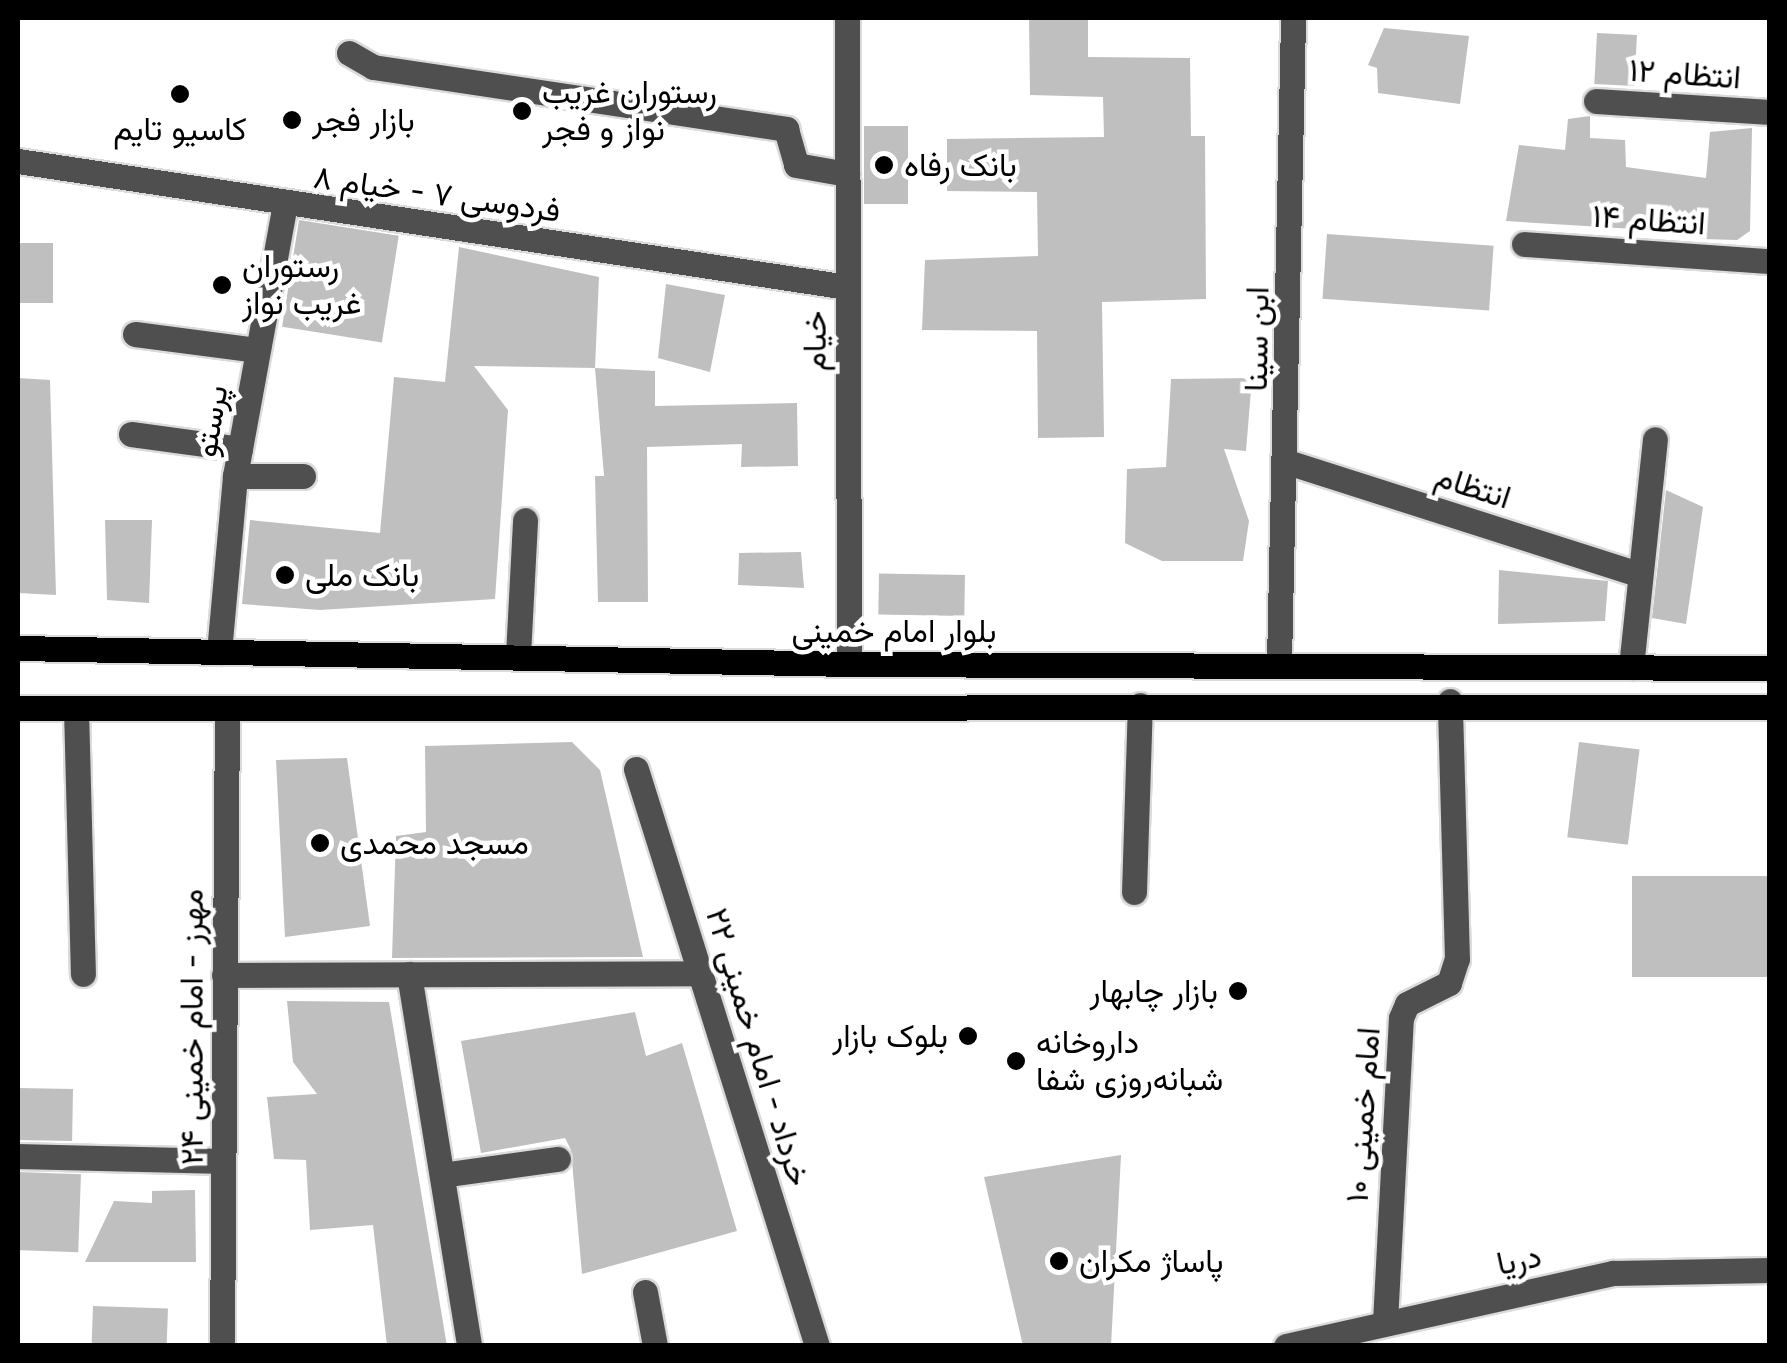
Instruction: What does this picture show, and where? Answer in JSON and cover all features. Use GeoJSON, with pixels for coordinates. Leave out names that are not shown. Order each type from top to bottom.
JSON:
{"type":"FeatureCollection","features":[{"type":"Feature","properties":{"kind":"main road","name":"بلوار امام خمینی"},"geometry":{"type":"LineString","coordinates":[[18,648],[849,664],[1279,662],[1770,668]]}},
{"type":"Feature","properties":{"kind":"main road"},"geometry":{"type":"LineString","coordinates":[[1589,664],[1589,705]]}},
{"type":"Feature","properties":{"kind":"main road"},"geometry":{"type":"LineString","coordinates":[[18,708],[1450,701],[1770,707]]}},
{"type":"Feature","properties":{"kind":"street","name":"خیام"},"geometry":{"type":"LineString","coordinates":[[848,18],[849,664]]}},
{"type":"Feature","properties":{"kind":"street","name":"ابن سینا"},"geometry":{"type":"LineString","coordinates":[[1279,662],[1287,462],[1293,18]]}},
{"type":"Feature","properties":{"kind":"street"},"geometry":{"type":"LineString","coordinates":[[349,53],[390,70],[786,128],[796,164],[848,174]]}},
{"type":"Feature","properties":{"kind":"street","name":"انتظام ۱۲"},"geometry":{"type":"LineString","coordinates":[[1596,101],[1770,112]]}},
{"type":"Feature","properties":{"kind":"street","name":"فردوسی ۷ - خیام ۸"},"geometry":{"type":"LineString","coordinates":[[18,161],[848,287]]}},
{"type":"Feature","properties":{"kind":"street","name":"پرستو"},"geometry":{"type":"LineString","coordinates":[[219,652],[234,476],[285,204]]}},
{"type":"Feature","properties":{"kind":"street","name":"انتظام ۱۴"},"geometry":{"type":"LineString","coordinates":[[1524,244],[1770,261]]}},
{"type":"Feature","properties":{"kind":"street"},"geometry":{"type":"LineString","coordinates":[[136,334],[256,350]]}},
{"type":"Feature","properties":{"kind":"street"},"geometry":{"type":"LineString","coordinates":[[132,434],[240,449]]}},
{"type":"Feature","properties":{"kind":"street"},"geometry":{"type":"LineString","coordinates":[[1631,666],[1655,440]]}},
{"type":"Feature","properties":{"kind":"street","name":"انتظام"},"geometry":{"type":"LineString","coordinates":[[1287,462],[1639,574]]}},
{"type":"Feature","properties":{"kind":"street"},"geometry":{"type":"LineString","coordinates":[[234,476],[303,476]]}},
{"type":"Feature","properties":{"kind":"street"},"geometry":{"type":"LineString","coordinates":[[518,655],[525,520]]}},
{"type":"Feature","properties":{"kind":"street","name":"امام خمینی ۱۰"},"geometry":{"type":"LineString","coordinates":[[1384,1322],[1401,1018],[1407,1004],[1449,983],[1458,959],[1450,701]]}},
{"type":"Feature","properties":{"kind":"street"},"geometry":{"type":"LineString","coordinates":[[1134,892],[1140,705]]}},
{"type":"Feature","properties":{"kind":"street"},"geometry":{"type":"LineString","coordinates":[[76,709],[83,974]]}},
{"type":"Feature","properties":{"kind":"street","name":"مهرز - امام خمینی ۲۴"},"geometry":{"type":"LineString","coordinates":[[222,1346],[226,709]]}},
{"type":"Feature","properties":{"kind":"street","name":"خرداد - امام خمینی ۲۲"},"geometry":{"type":"LineString","coordinates":[[636,769],[816,1346]]}},
{"type":"Feature","properties":{"kind":"street"},"geometry":{"type":"LineString","coordinates":[[224,975],[701,973]]}},
{"type":"Feature","properties":{"kind":"street"},"geometry":{"type":"LineString","coordinates":[[409,974],[469,1346]]}},
{"type":"Feature","properties":{"kind":"street"},"geometry":{"type":"LineString","coordinates":[[18,1156],[223,1161]]}},
{"type":"Feature","properties":{"kind":"street"},"geometry":{"type":"LineString","coordinates":[[442,1175],[558,1159]]}},
{"type":"Feature","properties":{"kind":"street","name":"دریا"},"geometry":{"type":"LineString","coordinates":[[1286,1346],[1613,1273],[1770,1270]]}},
{"type":"Feature","properties":{"kind":"street"},"geometry":{"type":"LineString","coordinates":[[645,1292],[655,1346]]}},
{"type":"Feature","properties":{"kind":"building"},"geometry":{"type":"Polygon","coordinates":[[[1029,18],[1088,18],[1088,57],[1190,58],[1191,136],[1205,136],[1206,299],[1102,302],[1104,437],[1038,438],[1037,331],[922,330],[925,260],[1038,256],[1037,192],[947,191],[947,139],[1104,137],[1103,97],[1030,95],[1029,18]]]}},
{"type":"Feature","properties":{"kind":"building"},"geometry":{"type":"Polygon","coordinates":[[[1384,28],[1469,36],[1460,104],[1378,93],[1377,68],[1368,65],[1384,28]]]}},
{"type":"Feature","properties":{"kind":"building"},"geometry":{"type":"Polygon","coordinates":[[[1597,33],[1637,35],[1634,86],[1594,84],[1597,33]]]}},
{"type":"Feature","properties":{"kind":"building"},"geometry":{"type":"Polygon","coordinates":[[[1590,116],[1590,138],[1625,140],[1626,167],[1706,178],[1710,132],[1752,128],[1750,231],[1737,240],[1702,239],[1704,220],[1635,215],[1634,229],[1506,221],[1519,145],[1565,150],[1568,119],[1590,116]]]}},
{"type":"Feature","properties":{"kind":"building","name":"بانک رفاه"},"geometry":{"type":"Polygon","coordinates":[[[864,126],[908,126],[908,204],[864,204],[864,126]]]}},
{"type":"Feature","properties":{"kind":"building"},"geometry":{"type":"Polygon","coordinates":[[[299,220],[399,236],[382,342],[282,327],[299,220]]]}},
{"type":"Feature","properties":{"kind":"building"},"geometry":{"type":"Polygon","coordinates":[[[1327,234],[1494,246],[1489,310],[1322,299],[1327,234]]]}},
{"type":"Feature","properties":{"kind":"building"},"geometry":{"type":"Polygon","coordinates":[[[18,243],[53,243],[53,303],[18,303],[18,243]]]}},
{"type":"Feature","properties":{"kind":"building"},"geometry":{"type":"Polygon","coordinates":[[[459,247],[599,277],[595,368],[474,366],[508,410],[495,599],[320,610],[242,604],[250,520],[380,533],[394,377],[445,382],[459,247]]]}},
{"type":"Feature","properties":{"kind":"building"},"geometry":{"type":"Polygon","coordinates":[[[666,284],[725,295],[710,372],[658,358],[666,284]]]}},
{"type":"Feature","properties":{"kind":"building"},"geometry":{"type":"Polygon","coordinates":[[[595,368],[655,371],[655,406],[797,403],[798,466],[741,467],[742,444],[647,447],[648,602],[598,602],[595,476],[604,476],[595,368]]]}},
{"type":"Feature","properties":{"kind":"building"},"geometry":{"type":"Polygon","coordinates":[[[18,378],[50,380],[56,595],[18,593],[18,378]]]}},
{"type":"Feature","properties":{"kind":"building"},"geometry":{"type":"Polygon","coordinates":[[[1252,378],[1246,451],[1224,449],[1249,521],[1243,561],[1162,561],[1125,543],[1127,469],[1166,467],[1171,379],[1252,378]]]}},
{"type":"Feature","properties":{"kind":"building"},"geometry":{"type":"Polygon","coordinates":[[[1666,490],[1703,507],[1686,624],[1652,618],[1666,490]]]}},
{"type":"Feature","properties":{"kind":"building"},"geometry":{"type":"Polygon","coordinates":[[[105,520],[152,520],[149,603],[107,600],[105,520]]]}},
{"type":"Feature","properties":{"kind":"building"},"geometry":{"type":"Polygon","coordinates":[[[801,552],[804,588],[738,585],[739,553],[801,552]]]}},
{"type":"Feature","properties":{"kind":"building"},"geometry":{"type":"Polygon","coordinates":[[[1499,570],[1608,581],[1605,621],[1498,624],[1499,570]]]}},
{"type":"Feature","properties":{"kind":"building"},"geometry":{"type":"Polygon","coordinates":[[[879,573],[965,575],[964,616],[878,614],[879,573]]]}},
{"type":"Feature","properties":{"kind":"building"},"geometry":{"type":"Polygon","coordinates":[[[572,742],[600,770],[643,957],[392,958],[396,836],[426,832],[425,746],[572,742]]]}},
{"type":"Feature","properties":{"kind":"building"},"geometry":{"type":"Polygon","coordinates":[[[1579,742],[1640,749],[1628,845],[1567,837],[1579,742]]]}},
{"type":"Feature","properties":{"kind":"building","name":"مسجد محمدی"},"geometry":{"type":"Polygon","coordinates":[[[347,758],[370,926],[285,937],[276,760],[347,758]]]}},
{"type":"Feature","properties":{"kind":"building"},"geometry":{"type":"Polygon","coordinates":[[[1632,876],[1770,876],[1770,977],[1632,977],[1632,876]]]}},
{"type":"Feature","properties":{"kind":"building"},"geometry":{"type":"Polygon","coordinates":[[[287,1001],[389,1002],[447,1346],[387,1346],[373,1225],[310,1230],[306,1160],[274,1159],[267,1097],[317,1094],[293,1062],[287,1001]]]}},
{"type":"Feature","properties":{"kind":"building"},"geometry":{"type":"Polygon","coordinates":[[[635,1012],[646,1056],[682,1043],[737,1231],[582,1274],[571,1150],[565,1138],[481,1153],[461,1041],[635,1012]]]}},
{"type":"Feature","properties":{"kind":"building"},"geometry":{"type":"Polygon","coordinates":[[[18,1088],[73,1089],[72,1141],[18,1140],[18,1088]]]}},
{"type":"Feature","properties":{"kind":"building","name":"پاساژ مکران"},"geometry":{"type":"Polygon","coordinates":[[[1121,1155],[1111,1346],[1023,1346],[984,1177],[1121,1155]]]}},
{"type":"Feature","properties":{"kind":"building"},"geometry":{"type":"Polygon","coordinates":[[[18,1172],[81,1174],[78,1252],[18,1250],[18,1172]]]}},
{"type":"Feature","properties":{"kind":"building"},"geometry":{"type":"Polygon","coordinates":[[[195,1190],[196,1262],[85,1262],[114,1201],[152,1203],[152,1191],[195,1190]]]}},
{"type":"Feature","properties":{"kind":"building"},"geometry":{"type":"Polygon","coordinates":[[[93,1306],[168,1309],[167,1346],[92,1346],[93,1306]]]}},
{"type":"Feature","properties":{"kind":"place","name":"کاسیو تایم"},"geometry":{"type":"Point","coordinates":[180,94]}},
{"type":"Feature","properties":{"kind":"place","name":"رستوران غریب نواز و فجر"},"geometry":{"type":"Point","coordinates":[522,111]}},
{"type":"Feature","properties":{"kind":"place","name":"بازار فجر"},"geometry":{"type":"Point","coordinates":[292,120]}},
{"type":"Feature","properties":{"kind":"place","name":"بانک رفاه"},"geometry":{"type":"Point","coordinates":[884,165]}},
{"type":"Feature","properties":{"kind":"place","name":"رستوران غریب نواز"},"geometry":{"type":"Point","coordinates":[222,285]}},
{"type":"Feature","properties":{"kind":"place","name":"بانک ملی"},"geometry":{"type":"Point","coordinates":[285,575]}},
{"type":"Feature","properties":{"kind":"place","name":"مسجد محمدی"},"geometry":{"type":"Point","coordinates":[320,843]}},
{"type":"Feature","properties":{"kind":"place","name":"بازار چابهار"},"geometry":{"type":"Point","coordinates":[1238,991]}},
{"type":"Feature","properties":{"kind":"place","name":"بلوک بازار"},"geometry":{"type":"Point","coordinates":[968,1036]}},
{"type":"Feature","properties":{"kind":"place","name":"داروخانه شبانه‌روزی شفا"},"geometry":{"type":"Point","coordinates":[1016,1061]}},
{"type":"Feature","properties":{"kind":"place","name":"پاساژ مکران"},"geometry":{"type":"Point","coordinates":[1059,1261]}}]}
